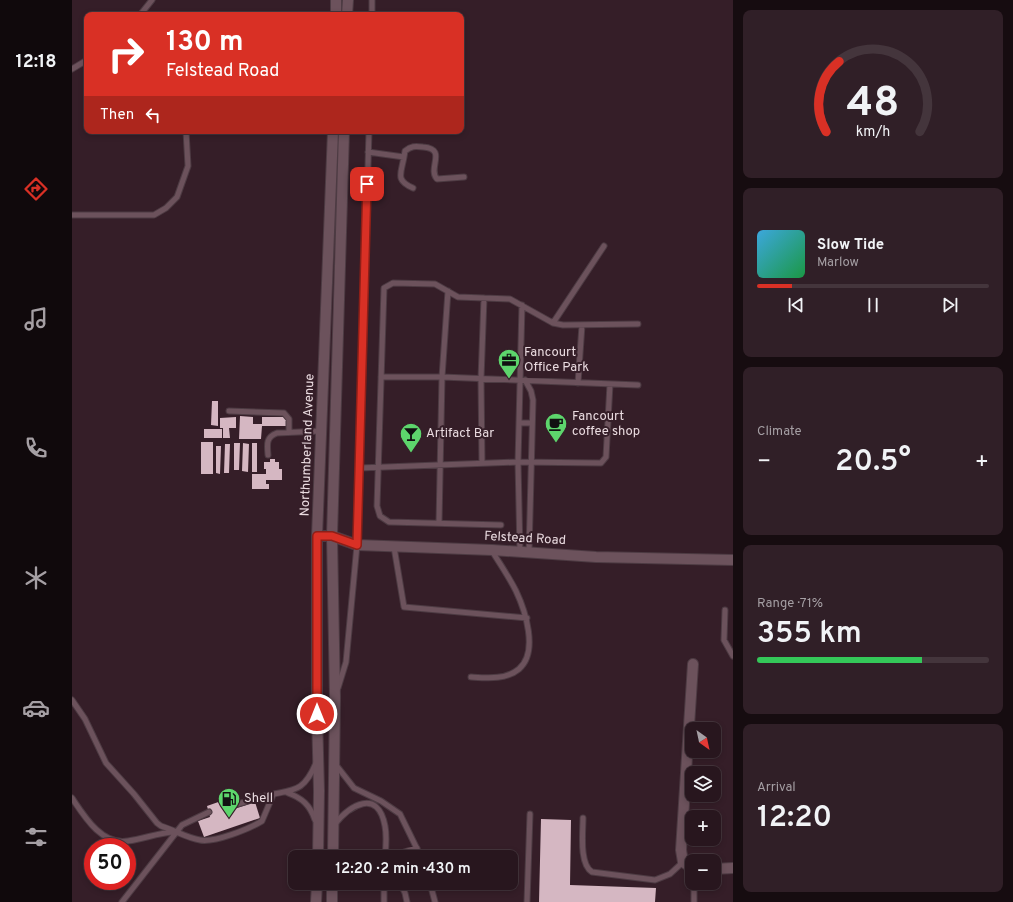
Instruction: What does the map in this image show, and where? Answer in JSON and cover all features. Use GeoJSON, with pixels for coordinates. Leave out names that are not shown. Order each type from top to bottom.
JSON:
{"type":"FeatureCollection","features":[{"type":"Feature","properties":{"kind":"main road"},"geometry":{"type":"LineString","coordinates":[[336,0],[336,12]]}},
{"type":"Feature","properties":{"kind":"main road"},"geometry":{"type":"LineString","coordinates":[[347,12],[348,0]]}},
{"type":"Feature","properties":{"kind":"main road","name":"Northumberland Avenue"},"geometry":{"type":"LineString","coordinates":[[318,850],[317,536],[333,134]]}},
{"type":"Feature","properties":{"kind":"main road","name":"Northumberland Avenue"},"geometry":{"type":"LineString","coordinates":[[333,850],[335,698],[332,536],[344,134]]}},
{"type":"Feature","properties":{"kind":"main road","name":"Felstead Road"},"geometry":{"type":"LineString","coordinates":[[317,536],[332,536],[357,545],[492,550],[596,557],[733,560]]}},
{"type":"Feature","properties":{"kind":"main road"},"geometry":{"type":"LineString","coordinates":[[685,859],[681,850],[693,664]]}},
{"type":"Feature","properties":{"kind":"main road"},"geometry":{"type":"LineString","coordinates":[[721,869],[733,868]]}},
{"type":"Feature","properties":{"kind":"main road"},"geometry":{"type":"LineString","coordinates":[[332,890],[332,902]]}},
{"type":"Feature","properties":{"kind":"lane"},"geometry":{"type":"LineString","coordinates":[[142,12],[152,0]]}},
{"type":"Feature","properties":{"kind":"lane"},"geometry":{"type":"LineString","coordinates":[[372,0],[372,12]]}},
{"type":"Feature","properties":{"kind":"lane"},"geometry":{"type":"LineString","coordinates":[[72,69],[84,62]]}},
{"type":"Feature","properties":{"kind":"lane"},"geometry":{"type":"LineString","coordinates":[[72,215],[154,215],[166,208],[177,197],[188,166],[186,134]]}},
{"type":"Feature","properties":{"kind":"lane"},"geometry":{"type":"LineString","coordinates":[[335,698],[346,662],[357,545],[369,134]]}},
{"type":"Feature","properties":{"kind":"lane"},"geometry":{"type":"LineString","coordinates":[[413,188],[403,184],[401,180],[405,151],[413,146],[429,147],[434,151],[436,155],[434,173],[437,179],[464,177]]}},
{"type":"Feature","properties":{"kind":"lane"},"geometry":{"type":"LineString","coordinates":[[368,152],[404,157]]}},
{"type":"Feature","properties":{"kind":"lane"},"geometry":{"type":"LineString","coordinates":[[553,323],[604,246]]}},
{"type":"Feature","properties":{"kind":"lane"},"geometry":{"type":"LineString","coordinates":[[501,525],[389,522],[380,516],[377,506],[384,288],[393,283],[414,282],[435,284],[458,297],[510,299],[553,323],[582,325],[638,324]]}},
{"type":"Feature","properties":{"kind":"lane"},"geometry":{"type":"LineString","coordinates":[[439,523],[439,464],[442,377],[448,291]]}},
{"type":"Feature","properties":{"kind":"lane"},"geometry":{"type":"LineString","coordinates":[[482,463],[481,379],[484,298]]}},
{"type":"Feature","properties":{"kind":"lane"},"geometry":{"type":"LineString","coordinates":[[522,305],[522,376],[533,400],[532,462],[525,552]]}},
{"type":"Feature","properties":{"kind":"lane"},"geometry":{"type":"LineString","coordinates":[[578,383],[582,325]]}},
{"type":"Feature","properties":{"kind":"lane"},"geometry":{"type":"LineString","coordinates":[[381,377],[442,377],[524,382],[638,385]]}},
{"type":"Feature","properties":{"kind":"lane"},"geometry":{"type":"LineString","coordinates":[[524,382],[518,462],[525,552]]}},
{"type":"Feature","properties":{"kind":"lane"},"geometry":{"type":"LineString","coordinates":[[359,468],[518,462],[597,464],[605,461],[610,384]]}},
{"type":"Feature","properties":{"kind":"lane"},"geometry":{"type":"LineString","coordinates":[[228,412],[284,413],[289,419],[289,432]]}},
{"type":"Feature","properties":{"kind":"lane"},"geometry":{"type":"LineString","coordinates":[[520,423],[532,424]]}},
{"type":"Feature","properties":{"kind":"lane"},"geometry":{"type":"LineString","coordinates":[[268,455],[267,442],[271,435],[277,432],[321,431]]}},
{"type":"Feature","properties":{"kind":"lane"},"geometry":{"type":"LineString","coordinates":[[394,547],[404,607],[527,618]]}},
{"type":"Feature","properties":{"kind":"lane"},"geometry":{"type":"LineString","coordinates":[[471,678],[501,677],[519,669],[529,648],[527,618],[516,590],[492,550]]}},
{"type":"Feature","properties":{"kind":"lane"},"geometry":{"type":"LineString","coordinates":[[725,610],[724,640],[733,656]]}},
{"type":"Feature","properties":{"kind":"lane"},"geometry":{"type":"LineString","coordinates":[[72,700],[85,719],[106,763],[134,794],[157,823],[176,832],[194,839],[206,841],[231,834],[262,821],[273,795]]}},
{"type":"Feature","properties":{"kind":"lane"},"geometry":{"type":"LineString","coordinates":[[226,806],[288,793],[308,779],[318,758]]}},
{"type":"Feature","properties":{"kind":"lane"},"geometry":{"type":"LineString","coordinates":[[334,762],[354,788],[381,801],[400,814],[417,848],[410,850]]}},
{"type":"Feature","properties":{"kind":"lane"},"geometry":{"type":"LineString","coordinates":[[288,793],[306,802],[314,816],[319,830]]}},
{"type":"Feature","properties":{"kind":"lane"},"geometry":{"type":"LineString","coordinates":[[72,798],[86,820],[102,834],[119,842],[163,832],[176,832]]}},
{"type":"Feature","properties":{"kind":"lane"},"geometry":{"type":"LineString","coordinates":[[333,826],[347,810],[354,806],[367,803],[374,806],[380,813],[385,827],[387,850]]}},
{"type":"Feature","properties":{"kind":"lane"},"geometry":{"type":"LineString","coordinates":[[122,902],[182,825],[209,812]]}},
{"type":"Feature","properties":{"kind":"lane"},"geometry":{"type":"LineString","coordinates":[[527,902],[530,814]]}},
{"type":"Feature","properties":{"kind":"lane"},"geometry":{"type":"LineString","coordinates":[[583,818],[584,859],[588,869],[592,872],[655,880],[685,866]]}},
{"type":"Feature","properties":{"kind":"lane"},"geometry":{"type":"LineString","coordinates":[[384,890],[384,902]]}},
{"type":"Feature","properties":{"kind":"lane"},"geometry":{"type":"LineString","coordinates":[[404,890],[407,902]]}},
{"type":"Feature","properties":{"kind":"lane"},"geometry":{"type":"LineString","coordinates":[[432,890],[435,902]]}},
{"type":"Feature","properties":{"kind":"lane"},"geometry":{"type":"LineString","coordinates":[[694,890],[694,902]]}},
{"type":"Feature","properties":{"kind":"lane"},"geometry":{"type":"LineString","coordinates":[[126,902],[128,896]]}},
{"type":"Feature","properties":{"kind":"building"},"geometry":{"type":"Polygon","coordinates":[[[212,401],[218,401],[218,426],[211,425],[212,401]]]}},
{"type":"Feature","properties":{"kind":"building"},"geometry":{"type":"Polygon","coordinates":[[[240,416],[253,417],[253,424],[262,424],[262,417],[287,417],[286,426],[262,426],[261,439],[239,439],[240,416]]]}},
{"type":"Feature","properties":{"kind":"building"},"geometry":{"type":"Polygon","coordinates":[[[236,417],[236,428],[229,428],[230,438],[223,438],[223,428],[220,428],[220,418],[236,417]]]}},
{"type":"Feature","properties":{"kind":"building"},"geometry":{"type":"Polygon","coordinates":[[[204,429],[222,429],[222,438],[204,438],[204,429]]]}},
{"type":"Feature","properties":{"kind":"building"},"geometry":{"type":"Polygon","coordinates":[[[201,442],[213,442],[213,474],[201,474],[201,442]]]}},
{"type":"Feature","properties":{"kind":"building"},"geometry":{"type":"Polygon","coordinates":[[[234,443],[240,443],[239,470],[234,470],[234,443]]]}},
{"type":"Feature","properties":{"kind":"building"},"geometry":{"type":"Polygon","coordinates":[[[243,443],[249,444],[248,472],[242,471],[243,443]]]}},
{"type":"Feature","properties":{"kind":"building"},"geometry":{"type":"Polygon","coordinates":[[[252,443],[257,443],[257,472],[252,472],[252,443]]]}},
{"type":"Feature","properties":{"kind":"building"},"geometry":{"type":"Polygon","coordinates":[[[225,444],[230,444],[229,473],[224,473],[225,444]]]}},
{"type":"Feature","properties":{"kind":"building"},"geometry":{"type":"Polygon","coordinates":[[[216,446],[221,446],[220,474],[216,473],[216,446]]]}},
{"type":"Feature","properties":{"kind":"building"},"geometry":{"type":"Polygon","coordinates":[[[270,459],[275,459],[275,462],[279,462],[279,469],[282,469],[282,480],[266,480],[266,484],[269,484],[269,489],[252,489],[252,474],[266,474],[264,462],[270,462],[270,459]]]}},
{"type":"Feature","properties":{"kind":"building","name":"Shell"},"geometry":{"type":"Polygon","coordinates":[[[224,800],[228,811],[255,802],[260,818],[204,837],[198,821],[210,817],[207,806],[224,800]]]}},
{"type":"Feature","properties":{"kind":"building"},"geometry":{"type":"Polygon","coordinates":[[[541,819],[571,820],[570,885],[656,888],[655,902],[539,902],[541,819]]]}},
{"type":"Feature","properties":{"kind":"place","name":"Fancourt Office Park"},"geometry":{"type":"Point","coordinates":[509,380]}},
{"type":"Feature","properties":{"kind":"place","name":"Fancourt coffee shop"},"geometry":{"type":"Point","coordinates":[556,444]}},
{"type":"Feature","properties":{"kind":"place","name":"Artifact Bar"},"geometry":{"type":"Point","coordinates":[411,454]}},
{"type":"Feature","properties":{"kind":"place","name":"Shell"},"geometry":{"type":"Point","coordinates":[229,818]}},
{"type":"Feature","properties":{"kind":"route"},"geometry":{"type":"LineString","coordinates":[[317,714],[317,536],[332,536],[357,545],[367,184]]}}]}
